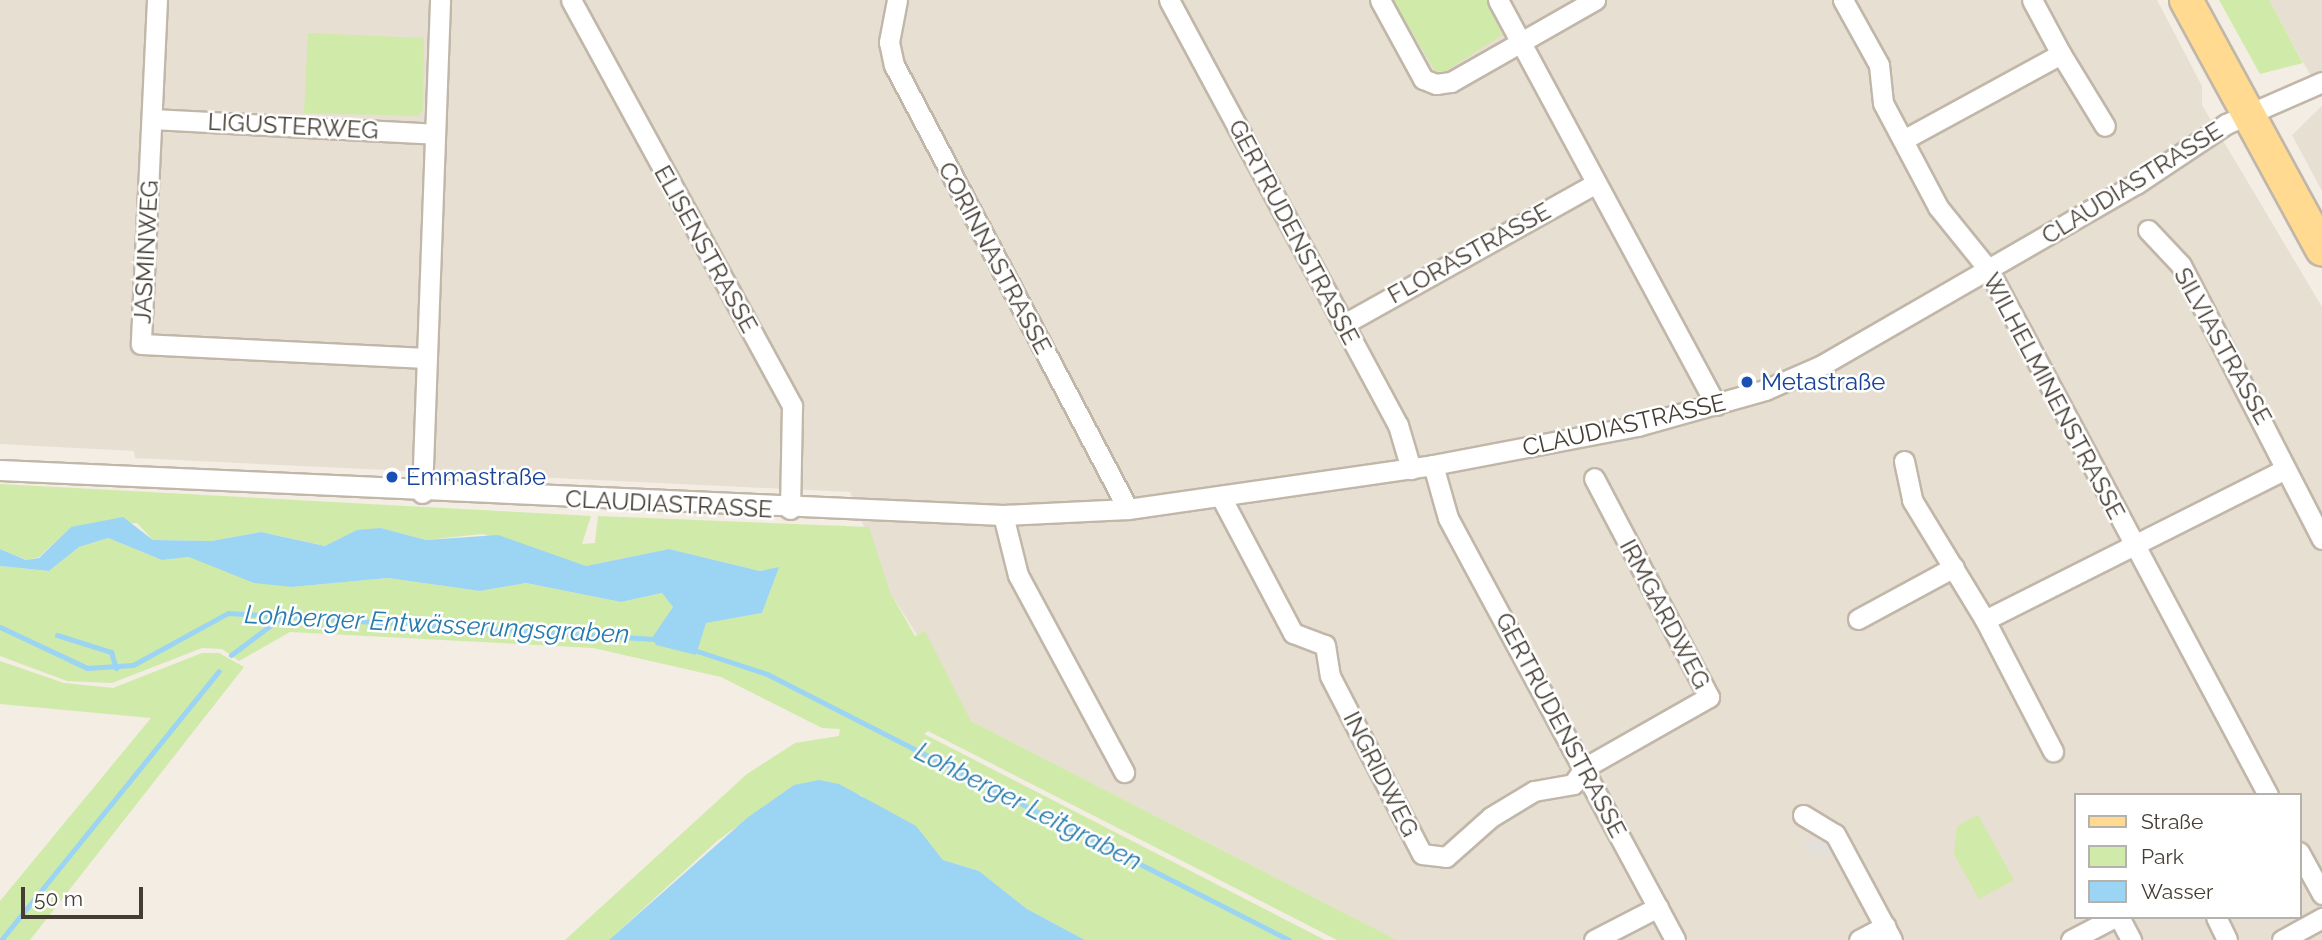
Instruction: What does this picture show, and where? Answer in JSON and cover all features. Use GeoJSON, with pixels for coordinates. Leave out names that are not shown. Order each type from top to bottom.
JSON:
{"type":"FeatureCollection","features":[{"type":"Feature","properties":{"kind":"main road"},"geometry":{"type":"LineString","coordinates":[[2186,0],[2322,249]]}},
{"type":"Feature","properties":{"kind":"street","name":"JASMINWEG"},"geometry":{"type":"LineString","coordinates":[[157,0],[141,344],[427,358]]}},
{"type":"Feature","properties":{"kind":"street"},"geometry":{"type":"LineString","coordinates":[[422,492],[440,0]]}},
{"type":"Feature","properties":{"kind":"street","name":"ELISENSTRASSE"},"geometry":{"type":"LineString","coordinates":[[571,0],[792,406],[790,509]]}},
{"type":"Feature","properties":{"kind":"street","name":"CORINNASTRASSE"},"geometry":{"type":"LineString","coordinates":[[897,0],[889,42],[894,65],[1128,509]]}},
{"type":"Feature","properties":{"kind":"street","name":"GERTRUDENSTRASSE"},"geometry":{"type":"LineString","coordinates":[[1168,0],[1398,425],[1411,469]]}},
{"type":"Feature","properties":{"kind":"street"},"geometry":{"type":"LineString","coordinates":[[1380,0],[1423,79],[1436,84],[1451,82],[1595,0]]}},
{"type":"Feature","properties":{"kind":"street"},"geometry":{"type":"LineString","coordinates":[[1498,0],[1716,405]]}},
{"type":"Feature","properties":{"kind":"street","name":"WILHELMINENSTRASSE"},"geometry":{"type":"LineString","coordinates":[[1843,0],[1879,65],[1883,103],[1938,207],[1988,269],[2267,793]]}},
{"type":"Feature","properties":{"kind":"street"},"geometry":{"type":"LineString","coordinates":[[2032,0],[2105,126]]}},
{"type":"Feature","properties":{"kind":"street"},"geometry":{"type":"LineString","coordinates":[[1903,140],[2061,54]]}},
{"type":"Feature","properties":{"kind":"street","name":"CLAUDIASTRASSE"},"geometry":{"type":"LineString","coordinates":[[0,470],[790,509],[1003,516],[1128,509],[1411,469],[1716,405],[1822,365],[1988,269],[2248,112],[2322,82]]}},
{"type":"Feature","properties":{"kind":"street","name":"LIGUSTERWEG"},"geometry":{"type":"LineString","coordinates":[[152,118],[435,134]]}},
{"type":"Feature","properties":{"kind":"street","name":"FLORASTRASSE"},"geometry":{"type":"LineString","coordinates":[[1344,324],[1595,184]]}},
{"type":"Feature","properties":{"kind":"street","name":"SILVIASTRASSE"},"geometry":{"type":"LineString","coordinates":[[2148,230],[2181,265],[2273,437],[2283,470],[2322,539]]}},
{"type":"Feature","properties":{"kind":"street"},"geometry":{"type":"LineString","coordinates":[[1904,461],[1912,500],[1986,620],[2053,751]]}},
{"type":"Feature","properties":{"kind":"street","name":"GERTRUDENSTRASSE"},"geometry":{"type":"LineString","coordinates":[[1433,465],[1448,518],[1675,940]]}},
{"type":"Feature","properties":{"kind":"street"},"geometry":{"type":"LineString","coordinates":[[1986,620],[2136,548],[2283,470]]}},
{"type":"Feature","properties":{"kind":"street","name":"IRMGARDWEG"},"geometry":{"type":"LineString","coordinates":[[1584,768],[1709,697],[1594,478]]}},
{"type":"Feature","properties":{"kind":"street","name":"INGRIDWEG"},"geometry":{"type":"LineString","coordinates":[[1222,497],[1293,633],[1325,645],[1330,676],[1422,854],[1446,857],[1491,817],[1534,792],[1573,785],[1584,768]]}},
{"type":"Feature","properties":{"kind":"street"},"geometry":{"type":"LineString","coordinates":[[1003,516],[1018,575],[1124,772]]}},
{"type":"Feature","properties":{"kind":"street"},"geometry":{"type":"LineString","coordinates":[[1858,619],[1954,567]]}},
{"type":"Feature","properties":{"kind":"street"},"geometry":{"type":"LineString","coordinates":[[1803,815],[1835,834],[1889,933],[1859,940]]}},
{"type":"Feature","properties":{"kind":"street"},"geometry":{"type":"LineString","coordinates":[[2301,856],[2322,894]]}},
{"type":"Feature","properties":{"kind":"street"},"geometry":{"type":"LineString","coordinates":[[1594,940],[1658,907]]}},
{"type":"Feature","properties":{"kind":"street"},"geometry":{"type":"LineString","coordinates":[[2282,940],[2322,918]]}},
{"type":"Feature","properties":{"kind":"street"},"geometry":{"type":"LineString","coordinates":[[2071,940],[2113,919]]}},
{"type":"Feature","properties":{"kind":"street"},"geometry":{"type":"LineString","coordinates":[[2118,919],[2130,940]]}},
{"type":"Feature","properties":{"kind":"street"},"geometry":{"type":"LineString","coordinates":[[2217,919],[2227,940]]}},
{"type":"Feature","properties":{"kind":"shaded area"},"geometry":{"type":"Polygon","coordinates":[[[0,0],[2157,0],[2202,86],[2202,105],[2322,307],[2322,940],[1397,940],[971,721],[890,592],[850,492],[135,458],[134,451],[0,444],[0,0]]]}},
{"type":"Feature","properties":{"kind":"shaded area"},"geometry":{"type":"Polygon","coordinates":[[[2269,0],[2322,0],[2322,96],[2272,6],[2269,0]]]}},
{"type":"Feature","properties":{"kind":"shaded area"},"geometry":{"type":"Polygon","coordinates":[[[2322,106],[2322,191],[2292,135],[2322,106]]]}},
{"type":"Feature","properties":{"kind":"shaded area"},"geometry":{"type":"Polygon","coordinates":[[[1829,840],[1837,854],[1810,855],[1802,841],[1829,840]]]}},
{"type":"Feature","properties":{"kind":"green space"},"geometry":{"type":"Polygon","coordinates":[[[1393,0],[1488,0],[1502,35],[1446,71],[1435,71],[1393,0]]]}},
{"type":"Feature","properties":{"kind":"green space"},"geometry":{"type":"Polygon","coordinates":[[[2219,0],[2269,0],[2303,63],[2260,74],[2219,0]]]}},
{"type":"Feature","properties":{"kind":"green space"},"geometry":{"type":"Polygon","coordinates":[[[308,33],[424,38],[423,110],[418,116],[304,113],[308,33]]]}},
{"type":"Feature","properties":{"kind":"green space"},"geometry":{"type":"Polygon","coordinates":[[[0,484],[591,516],[582,544],[595,543],[598,516],[869,527],[890,592],[915,636],[925,631],[971,721],[1397,940],[1337,940],[928,731],[924,734],[1325,940],[1085,940],[1027,909],[979,871],[943,860],[915,826],[881,813],[861,795],[794,785],[717,841],[609,940],[565,940],[747,774],[795,743],[839,736],[840,729],[822,728],[721,677],[593,648],[290,632],[239,661],[222,649],[202,648],[112,683],[67,681],[0,656],[0,566],[49,571],[79,547],[108,538],[162,560],[189,557],[292,587],[388,578],[480,591],[526,583],[621,602],[662,593],[673,607],[653,638],[656,644],[696,655],[705,623],[762,613],[778,568],[760,571],[669,549],[586,566],[482,534],[426,540],[381,528],[326,546],[261,532],[211,541],[153,540],[137,523],[71,527],[39,557],[27,560],[0,549],[0,484]]]}},
{"type":"Feature","properties":{"kind":"green space"},"geometry":{"type":"Polygon","coordinates":[[[202,653],[219,653],[244,667],[30,940],[0,940],[0,901],[151,718],[0,704],[0,661],[64,683],[113,688],[202,653]]]}},
{"type":"Feature","properties":{"kind":"green space"},"geometry":{"type":"Polygon","coordinates":[[[1978,815],[2014,880],[1979,899],[1954,854],[1957,826],[1978,815]]]}},
{"type":"Feature","properties":{"kind":"water"},"geometry":{"type":"Polygon","coordinates":[[[123,517],[153,540],[211,541],[261,532],[325,546],[357,530],[381,528],[426,540],[498,535],[586,566],[669,549],[760,571],[779,567],[762,613],[706,623],[696,655],[656,645],[652,638],[673,607],[662,593],[621,602],[526,583],[480,591],[388,578],[292,587],[254,583],[189,557],[162,560],[108,538],[79,547],[49,571],[0,566],[0,549],[26,560],[39,558],[71,527],[123,517]]]}},
{"type":"Feature","properties":{"kind":"water"},"geometry":{"type":"Polygon","coordinates":[[[819,780],[839,784],[916,826],[943,860],[979,871],[1027,909],[1085,940],[609,940],[747,818],[794,785],[819,780]]]}},
{"type":"Feature","properties":{"kind":"waterway","name":"Lohberger Entwässerungsgraben"},"geometry":{"type":"LineString","coordinates":[[0,627],[87,668],[133,665],[228,613],[658,639]]}},
{"type":"Feature","properties":{"kind":"waterway"},"geometry":{"type":"LineString","coordinates":[[231,655],[284,615]]}},
{"type":"Feature","properties":{"kind":"waterway"},"geometry":{"type":"LineString","coordinates":[[57,635],[111,652],[116,668]]}},
{"type":"Feature","properties":{"kind":"waterway","name":"Lohberger Leitgraben"},"geometry":{"type":"LineString","coordinates":[[697,651],[767,674],[1289,940]]}},
{"type":"Feature","properties":{"kind":"waterway"},"geometry":{"type":"LineString","coordinates":[[1,940],[219,671]]}},
{"type":"Feature","properties":{"kind":"place","name":"Metastraße"},"geometry":{"type":"Point","coordinates":[1747,382]}},
{"type":"Feature","properties":{"kind":"place","name":"Emmastraße"},"geometry":{"type":"Point","coordinates":[392,477]}}]}
